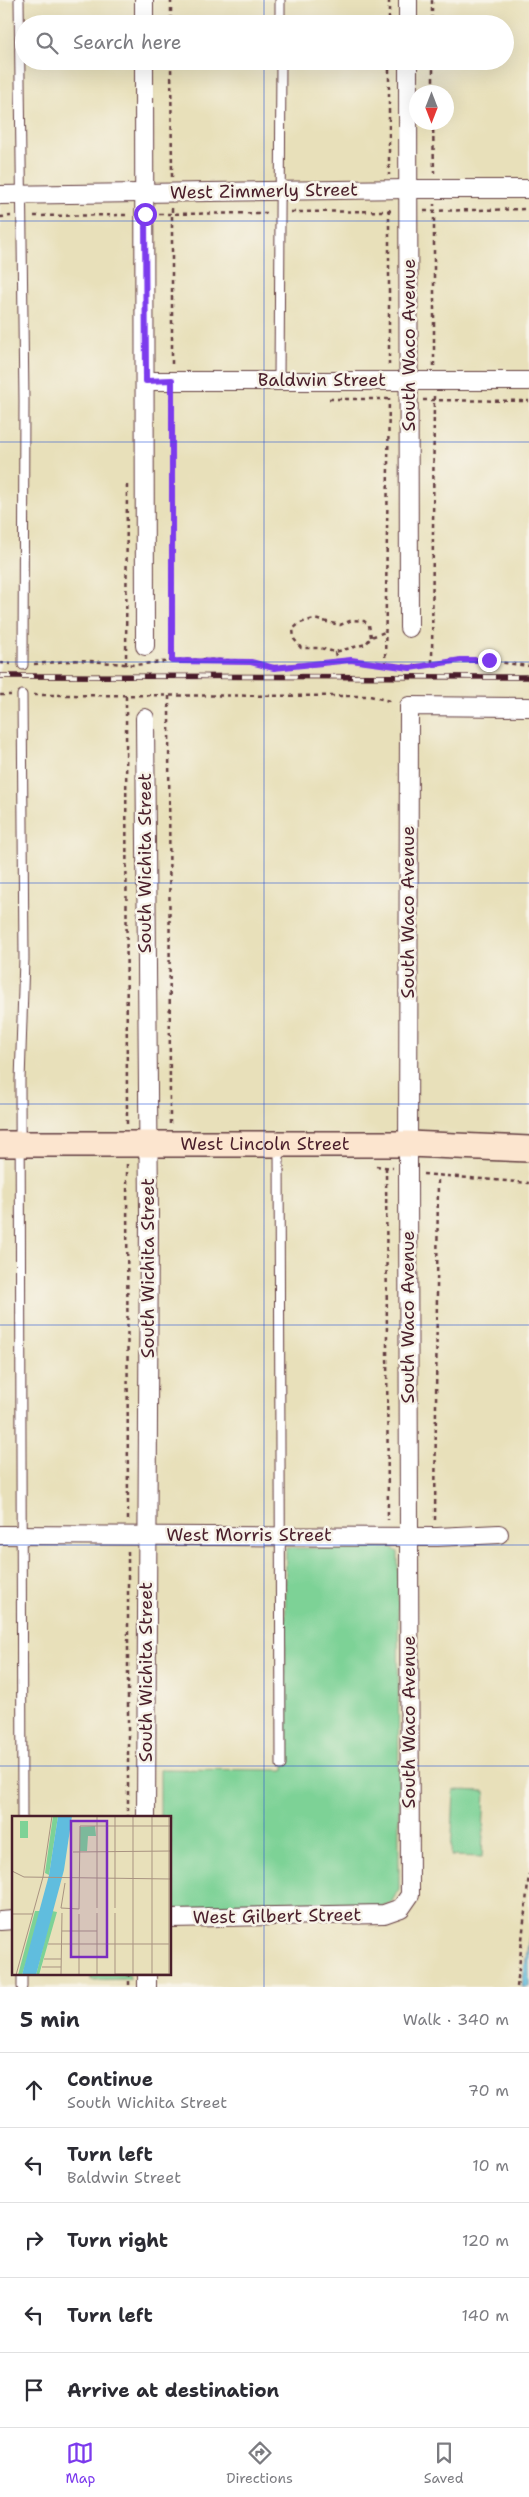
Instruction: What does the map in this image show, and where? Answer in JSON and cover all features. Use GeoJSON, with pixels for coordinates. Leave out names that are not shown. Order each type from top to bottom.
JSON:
{"type":"FeatureCollection","features":[{"type":"Feature","properties":{"kind":"street"},"geometry":{"type":"LineString","coordinates":[[144,0],[144,15]]}},
{"type":"Feature","properties":{"kind":"street"},"geometry":{"type":"LineString","coordinates":[[408,0],[408,15]]}},
{"type":"Feature","properties":{"kind":"street"},"geometry":{"type":"LineString","coordinates":[[144,70],[145,646]]}},
{"type":"Feature","properties":{"kind":"street","name":"South Waco Avenue"},"geometry":{"type":"LineString","coordinates":[[408,70],[409,628]]}},
{"type":"Feature","properties":{"kind":"street","name":"West Zimmerly Street"},"geometry":{"type":"LineString","coordinates":[[0,195],[280,190],[529,189]]}},
{"type":"Feature","properties":{"kind":"street","name":"Baldwin Street"},"geometry":{"type":"LineString","coordinates":[[146,381],[172,389],[279,380],[409,379],[529,381]]}},
{"type":"Feature","properties":{"kind":"street"},"geometry":{"type":"LineString","coordinates":[[409,706],[529,708]]}},
{"type":"Feature","properties":{"kind":"street","name":"South Waco Avenue"},"geometry":{"type":"LineString","coordinates":[[384,1914],[400,1908],[410,1895],[409,706]]}},
{"type":"Feature","properties":{"kind":"street","name":"South Wichita Street"},"geometry":{"type":"LineString","coordinates":[[145,718],[140,1154],[146,1543],[146,1816]]}},
{"type":"Feature","properties":{"kind":"street","name":"West Lincoln Street"},"geometry":{"type":"LineString","coordinates":[[10,1144],[140,1154],[279,1144],[408,1144],[529,1149]]}},
{"type":"Feature","properties":{"kind":"street","name":"West Morris Street"},"geometry":{"type":"LineString","coordinates":[[0,1535],[146,1543],[280,1535],[433,1537],[499,1534]]}},
{"type":"Feature","properties":{"kind":"street","name":"West Gilbert Street"},"geometry":{"type":"LineString","coordinates":[[171,1918],[384,1914]]}},
{"type":"Feature","properties":{"kind":"street"},"geometry":{"type":"LineString","coordinates":[[147,1974],[147,1987]]}},
{"type":"Feature","properties":{"kind":"lane"},"geometry":{"type":"LineString","coordinates":[[19,0],[19,15]]}},
{"type":"Feature","properties":{"kind":"lane"},"geometry":{"type":"LineString","coordinates":[[280,0],[280,15]]}},
{"type":"Feature","properties":{"kind":"lane"},"geometry":{"type":"LineString","coordinates":[[20,70],[23,665]]}},
{"type":"Feature","properties":{"kind":"lane"},"geometry":{"type":"LineString","coordinates":[[279,380],[281,70]]}},
{"type":"Feature","properties":{"kind":"lane"},"geometry":{"type":"LineString","coordinates":[[22,695],[24,959],[20,1082],[10,1144],[22,1535],[22,1816]]}},
{"type":"Feature","properties":{"kind":"lane"},"geometry":{"type":"LineString","coordinates":[[279,1144],[281,1765]]}},
{"type":"Feature","properties":{"kind":"lane"},"geometry":{"type":"LineString","coordinates":[[22,1974],[22,1987]]}},
{"type":"Feature","properties":{"kind":"path"},"geometry":{"type":"LineString","coordinates":[[171,0],[171,15]]}},
{"type":"Feature","properties":{"kind":"path"},"geometry":{"type":"LineString","coordinates":[[389,0],[389,15]]}},
{"type":"Feature","properties":{"kind":"path"},"geometry":{"type":"LineString","coordinates":[[432,0],[432,15]]}},
{"type":"Feature","properties":{"kind":"path"},"geometry":{"type":"LineString","coordinates":[[171,70],[172,661]]}},
{"type":"Feature","properties":{"kind":"path"},"geometry":{"type":"LineString","coordinates":[[385,665],[389,379],[389,70]]}},
{"type":"Feature","properties":{"kind":"path"},"geometry":{"type":"LineString","coordinates":[[433,70],[433,85]]}},
{"type":"Feature","properties":{"kind":"path"},"geometry":{"type":"LineString","coordinates":[[0,216],[529,209]]}},
{"type":"Feature","properties":{"kind":"path"},"geometry":{"type":"LineString","coordinates":[[172,389],[182,398]]}},
{"type":"Feature","properties":{"kind":"path"},"geometry":{"type":"LineString","coordinates":[[320,399],[529,401]]}},
{"type":"Feature","properties":{"kind":"path"},"geometry":{"type":"LineString","coordinates":[[371,637],[369,625],[364,621],[352,620],[340,625],[314,619],[300,622],[293,629],[294,639],[301,648],[320,648],[335,652],[366,644],[371,637],[385,632]]}},
{"type":"Feature","properties":{"kind":"path"},"geometry":{"type":"LineString","coordinates":[[335,652],[337,661]]}},
{"type":"Feature","properties":{"kind":"path"},"geometry":{"type":"LineString","coordinates":[[0,663],[23,665],[80,660],[134,665],[172,661],[251,662],[274,668],[351,660],[410,668],[461,660],[489,660],[529,666]]}},
{"type":"Feature","properties":{"kind":"path"},"geometry":{"type":"LineString","coordinates":[[0,695],[370,696],[409,706]]}},
{"type":"Feature","properties":{"kind":"path"},"geometry":{"type":"LineString","coordinates":[[126,696],[140,1154]]}},
{"type":"Feature","properties":{"kind":"path"},"geometry":{"type":"LineString","coordinates":[[128,1816],[128,1543],[140,1154],[169,696]]}},
{"type":"Feature","properties":{"kind":"path"},"geometry":{"type":"LineString","coordinates":[[369,1166],[386,1167],[438,1177],[529,1183]]}},
{"type":"Feature","properties":{"kind":"path"},"geometry":{"type":"LineString","coordinates":[[386,1167],[388,1522]]}},
{"type":"Feature","properties":{"kind":"path"},"geometry":{"type":"LineString","coordinates":[[433,1537],[435,1526],[438,1177]]}},
{"type":"Feature","properties":{"kind":"path"},"geometry":{"type":"LineString","coordinates":[[128,1543],[146,1543]]}},
{"type":"Feature","properties":{"kind":"path"},"geometry":{"type":"LineString","coordinates":[[517,1987],[529,1874]]}},
{"type":"Feature","properties":{"kind":"path"},"geometry":{"type":"LineString","coordinates":[[129,1974],[129,1987]]}},
{"type":"Feature","properties":{"kind":"green space"},"geometry":{"type":"Polygon","coordinates":[[[286,1548],[391,1548],[398,1552],[399,1889],[391,1903],[382,1906],[171,1910],[171,1816],[160,1816],[160,1769],[284,1770],[286,1548]]]}},
{"type":"Feature","properties":{"kind":"green space"},"geometry":{"type":"Polygon","coordinates":[[[454,1790],[485,1791],[482,1857],[451,1856],[454,1790]]]}},
{"type":"Feature","properties":{"kind":"green space"},"geometry":{"type":"Polygon","coordinates":[[[91,1974],[129,1974],[130,1979],[91,1980],[91,1974]]]}},
{"type":"Feature","properties":{"kind":"water"},"geometry":{"type":"Polygon","coordinates":[[[529,1937],[529,1987],[522,1987],[529,1937]]]}},
{"type":"Feature","properties":{"kind":"railway"},"geometry":{"type":"LineString","coordinates":[[0,676],[529,677]]}},
{"type":"Feature","properties":{"kind":"route"},"geometry":{"type":"LineString","coordinates":[[145,214],[146,381],[172,380],[172,661],[218,660],[251,662],[274,668],[351,660],[410,668],[438,662],[489,660]]}}]}
